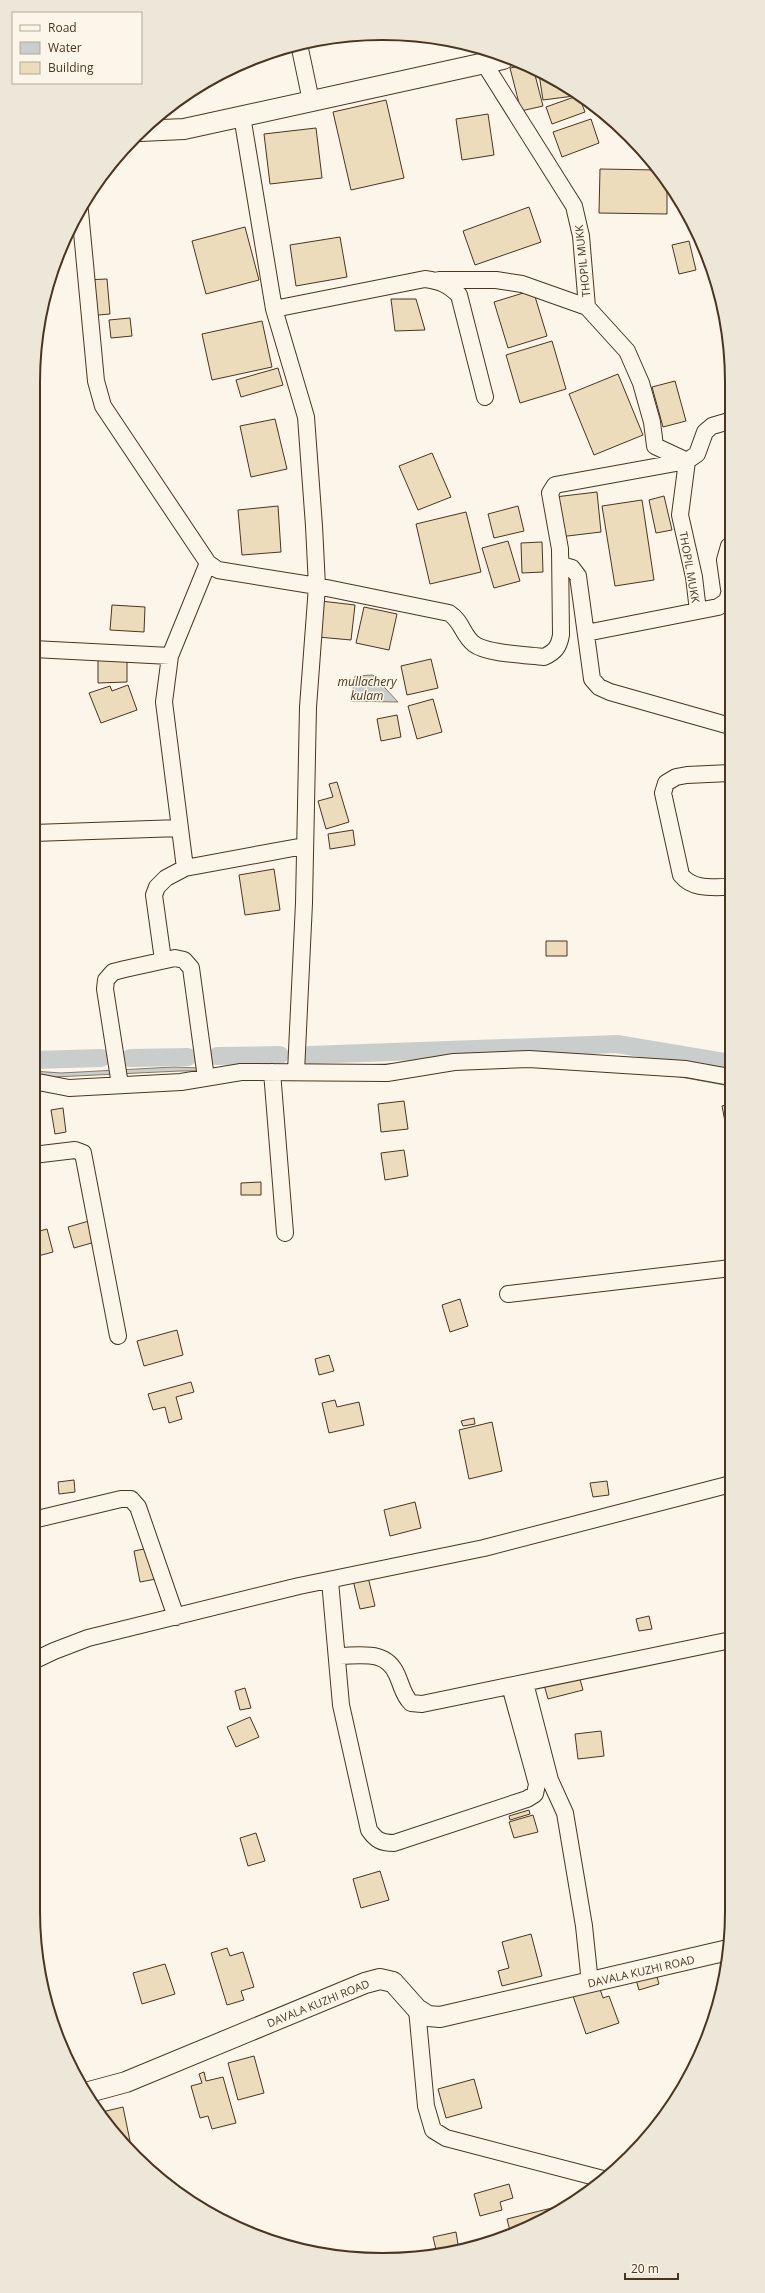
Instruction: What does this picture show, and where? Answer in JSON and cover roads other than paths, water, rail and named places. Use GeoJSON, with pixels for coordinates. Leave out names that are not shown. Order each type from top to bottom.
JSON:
{"type":"FeatureCollection","features":[{"type":"Feature","properties":{"kind":"street"},"geometry":{"type":"LineString","coordinates":[[300,51],[311,101]]}},
{"type":"Feature","properties":{"kind":"street"},"geometry":{"type":"LineString","coordinates":[[151,131],[184,129],[494,61]]}},
{"type":"Feature","properties":{"kind":"street","name":"THOPIL MUKK"},"geometry":{"type":"LineString","coordinates":[[494,61],[574,206],[581,236],[587,307],[627,351],[641,383],[652,422],[655,446],[687,461],[680,515],[694,577],[698,611]]}},
{"type":"Feature","properties":{"kind":"street"},"geometry":{"type":"LineString","coordinates":[[242,116],[274,309],[306,417],[317,586],[308,707],[304,903],[296,1072]]}},
{"type":"Feature","properties":{"kind":"street"},"geometry":{"type":"LineString","coordinates":[[81,220],[99,394],[103,406],[208,563],[218,570],[232,574],[317,586],[449,613],[457,618],[468,638],[482,648],[544,657],[556,649],[561,635],[560,549]]}},
{"type":"Feature","properties":{"kind":"street"},"geometry":{"type":"LineString","coordinates":[[274,309],[426,279],[496,280],[522,284],[587,307]]}},
{"type":"Feature","properties":{"kind":"street"},"geometry":{"type":"LineString","coordinates":[[438,280],[448,285],[459,295],[485,398]]}},
{"type":"Feature","properties":{"kind":"street"},"geometry":{"type":"LineString","coordinates":[[725,422],[712,426],[705,432],[697,454],[687,461],[555,485],[550,493],[560,549],[561,565],[572,568],[578,576],[592,679],[599,687],[610,692],[725,725]]}},
{"type":"Feature","properties":{"kind":"street"},"geometry":{"type":"LineString","coordinates":[[185,868],[164,702],[170,656],[208,563]]}},
{"type":"Feature","properties":{"kind":"street"},"geometry":{"type":"LineString","coordinates":[[586,633],[718,607],[725,602]]}},
{"type":"Feature","properties":{"kind":"street"},"geometry":{"type":"LineString","coordinates":[[40,649],[170,656]]}},
{"type":"Feature","properties":{"kind":"street"},"geometry":{"type":"LineString","coordinates":[[725,772],[676,777],[666,783],[663,793],[680,875],[687,883],[700,886],[725,887]]}},
{"type":"Feature","properties":{"kind":"street"},"geometry":{"type":"LineString","coordinates":[[40,833],[180,828]]}},
{"type":"Feature","properties":{"kind":"street"},"geometry":{"type":"LineString","coordinates":[[163,960],[154,895],[157,887],[166,878],[185,868],[304,846]]}},
{"type":"Feature","properties":{"kind":"street"},"geometry":{"type":"LineString","coordinates":[[120,1085],[105,989],[106,980],[113,972],[175,958],[184,960],[191,968],[206,1078]]}},
{"type":"Feature","properties":{"kind":"street"},"geometry":{"type":"LineString","coordinates":[[40,1082],[69,1088],[181,1082],[242,1072],[387,1073],[454,1062],[529,1059],[686,1069],[725,1076]]}},
{"type":"Feature","properties":{"kind":"street"},"geometry":{"type":"LineString","coordinates":[[272,1072],[285,1233]]}},
{"type":"Feature","properties":{"kind":"street"},"geometry":{"type":"LineString","coordinates":[[40,1154],[75,1150],[83,1153],[118,1336]]}},
{"type":"Feature","properties":{"kind":"street"},"geometry":{"type":"LineString","coordinates":[[508,1294],[725,1269]]}},
{"type":"Feature","properties":{"kind":"street"},"geometry":{"type":"LineString","coordinates":[[40,1658],[88,1638],[299,1586],[330,1581],[484,1548],[725,1486]]}},
{"type":"Feature","properties":{"kind":"street"},"geometry":{"type":"LineString","coordinates":[[40,1518],[121,1498],[131,1499],[138,1507],[176,1617]]}},
{"type":"Feature","properties":{"kind":"street"},"geometry":{"type":"LineString","coordinates":[[330,1581],[341,1705],[369,1830],[376,1840],[386,1843],[394,1843],[527,1799],[535,1794],[537,1784],[517,1684]]}},
{"type":"Feature","properties":{"kind":"street"},"geometry":{"type":"LineString","coordinates":[[337,1656],[382,1657],[391,1663],[404,1696],[411,1703],[422,1704],[725,1641]]}},
{"type":"Feature","properties":{"kind":"street"},"geometry":{"type":"LineString","coordinates":[[517,1684],[550,1780],[565,1813],[584,1926],[590,1983]]}},
{"type":"Feature","properties":{"kind":"street","name":"DAVALA KUZHI ROAD"},"geometry":{"type":"LineString","coordinates":[[92,2091],[126,2082],[365,1982],[380,1979],[393,1982],[417,2009],[428,2016],[440,2017],[722,1951]]}},
{"type":"Feature","properties":{"kind":"street"},"geometry":{"type":"LineString","coordinates":[[417,2009],[426,2106],[433,2130],[446,2138],[597,2177]]}},
{"type":"Feature","properties":{"kind":"water","name":"mullachery kulam"},"geometry":{"type":"Polygon","coordinates":[[[373,675],[398,702],[351,701],[355,676],[373,675]]]}},
{"type":"Feature","properties":{"kind":"water"},"geometry":{"type":"Polygon","coordinates":[[[488,1061],[587,1061],[725,1081],[725,1085],[631,1068],[582,1066],[180,1071],[40,1078],[40,1072],[61,1073],[174,1067],[225,1069],[488,1061]]]}},
{"type":"Feature","properties":{"kind":"waterway"},"geometry":{"type":"LineString","coordinates":[[309,1055],[617,1044],[725,1062]]}},
{"type":"Feature","properties":{"kind":"waterway"},"geometry":{"type":"LineString","coordinates":[[217,1056],[280,1055]]}},
{"type":"Feature","properties":{"kind":"waterway"},"geometry":{"type":"LineString","coordinates":[[130,1058],[188,1057]]}},
{"type":"Feature","properties":{"kind":"waterway"},"geometry":{"type":"LineString","coordinates":[[40,1060],[101,1058]]}}]}
